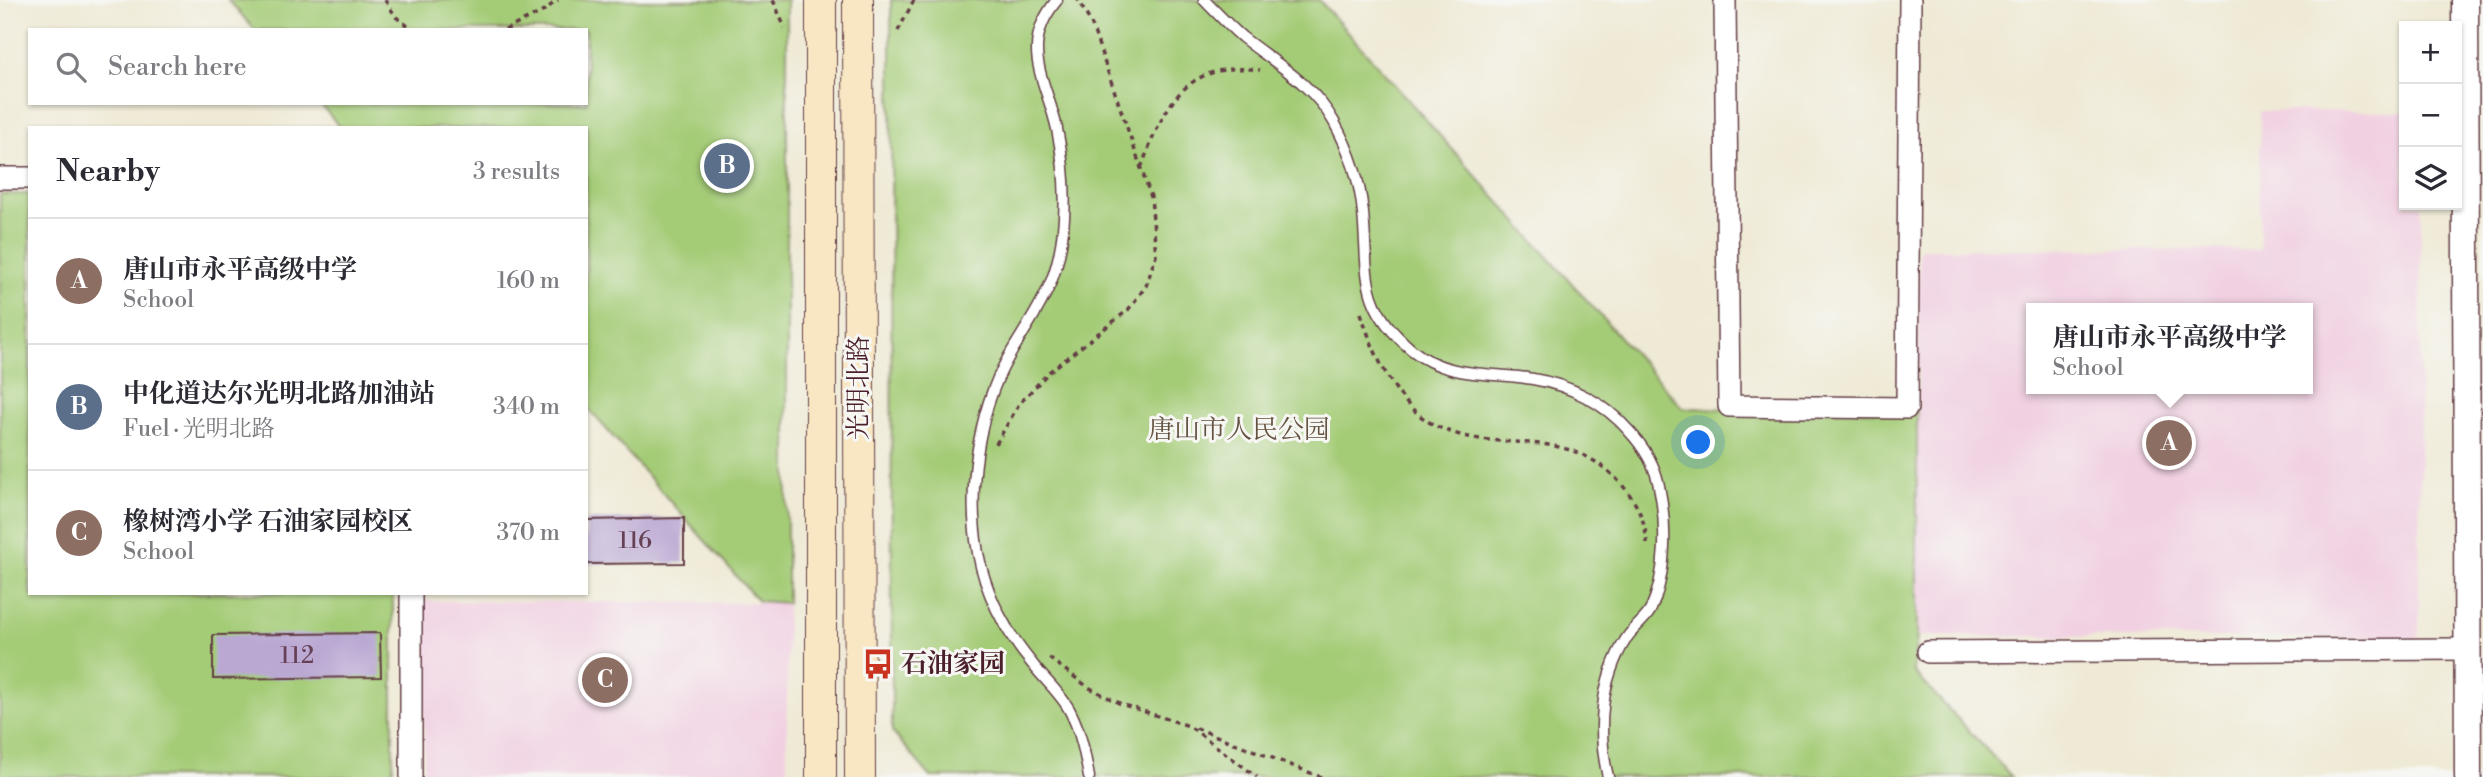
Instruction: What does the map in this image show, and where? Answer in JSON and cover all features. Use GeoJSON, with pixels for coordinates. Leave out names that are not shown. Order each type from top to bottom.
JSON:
{"type":"FeatureCollection","features":[{"type":"Feature","properties":{"kind":"main road","name":"光明北路"},"geometry":{"type":"LineString","coordinates":[[821,0],[821,777]]}},
{"type":"Feature","properties":{"kind":"main road","name":"光明北路"},"geometry":{"type":"LineString","coordinates":[[858,0],[860,777]]}},
{"type":"Feature","properties":{"kind":"street"},"geometry":{"type":"LineString","coordinates":[[1725,0],[1729,406],[1907,408],[1910,0]]}},
{"type":"Feature","properties":{"kind":"street"},"geometry":{"type":"LineString","coordinates":[[2465,0],[2468,777]]}},
{"type":"Feature","properties":{"kind":"street"},"geometry":{"type":"LineString","coordinates":[[0,178],[28,177]]}},
{"type":"Feature","properties":{"kind":"street"},"geometry":{"type":"LineString","coordinates":[[411,595],[411,777]]}},
{"type":"Feature","properties":{"kind":"street"},"geometry":{"type":"LineString","coordinates":[[1928,652],[2467,649]]}},
{"type":"Feature","properties":{"kind":"lane"},"geometry":{"type":"LineString","coordinates":[[1057,0],[1045,14],[1037,34],[1036,60],[1052,108],[1062,159],[1064,219],[1059,254],[1053,282],[1034,320],[1007,360],[982,429],[973,486],[974,529],[985,578],[997,609],[1023,653],[1069,709],[1084,744],[1089,777]]}},
{"type":"Feature","properties":{"kind":"lane"},"geometry":{"type":"LineString","coordinates":[[1205,0],[1241,36],[1306,85],[1334,121],[1358,179],[1363,213],[1364,267],[1373,304],[1395,333],[1412,350],[1437,366],[1469,374],[1535,379],[1568,388],[1596,402],[1619,419],[1640,442],[1652,464],[1663,513],[1664,549],[1649,612],[1626,639],[1611,670],[1603,699],[1601,727],[1608,777]]}},
{"type":"Feature","properties":{"kind":"path"},"geometry":{"type":"LineString","coordinates":[[385,0],[396,17],[410,28]]}},
{"type":"Feature","properties":{"kind":"path"},"geometry":{"type":"LineString","coordinates":[[509,28],[542,12],[558,0]]}},
{"type":"Feature","properties":{"kind":"path"},"geometry":{"type":"LineString","coordinates":[[773,0],[785,28]]}},
{"type":"Feature","properties":{"kind":"path"},"geometry":{"type":"LineString","coordinates":[[898,31],[914,0]]}},
{"type":"Feature","properties":{"kind":"path"},"geometry":{"type":"LineString","coordinates":[[992,454],[999,434],[1019,404],[1049,372],[1128,310],[1146,286],[1156,255],[1156,228],[1151,197],[1091,23],[1078,0]]}},
{"type":"Feature","properties":{"kind":"path"},"geometry":{"type":"LineString","coordinates":[[1041,651],[1088,687],[1121,704],[1272,755],[1321,777]]}},
{"type":"Feature","properties":{"kind":"path"},"geometry":{"type":"LineString","coordinates":[[1189,726],[1257,777]]}},
{"type":"Feature","properties":{"kind":"shaded area"},"geometry":{"type":"Polygon","coordinates":[[[2260,111],[2399,112],[2399,210],[2421,210],[2419,638],[1917,636],[1919,249],[2260,250],[2260,111]]]}},
{"type":"Feature","properties":{"kind":"shaded area"},"geometry":{"type":"Polygon","coordinates":[[[424,601],[787,603],[787,777],[424,777],[424,601]]]}},
{"type":"Feature","properties":{"kind":"green space"},"geometry":{"type":"Polygon","coordinates":[[[228,0],[787,0],[787,603],[758,601],[588,408],[588,126],[339,126],[321,105],[588,105],[588,28],[253,28],[228,0]]]}},
{"type":"Feature","properties":{"kind":"green space","name":"唐山市人民公园"},"geometry":{"type":"Polygon","coordinates":[[[891,0],[1319,0],[1683,408],[1917,412],[1917,636],[1913,671],[2012,777],[931,777],[892,732],[891,0]]]}},
{"type":"Feature","properties":{"kind":"green space"},"geometry":{"type":"Polygon","coordinates":[[[0,194],[28,194],[28,595],[393,595],[393,777],[0,777],[0,194]]]}},
{"type":"Feature","properties":{"kind":"building"},"geometry":{"type":"Polygon","coordinates":[[[684,518],[684,563],[588,564],[588,520],[684,518]]]}},
{"type":"Feature","properties":{"kind":"building"},"geometry":{"type":"Polygon","coordinates":[[[380,633],[381,677],[213,679],[213,635],[380,633]]]}},
{"type":"Feature","properties":{"kind":"place","name":"中化道达尔光明北路加油站"},"geometry":{"type":"Point","coordinates":[727,166]}},
{"type":"Feature","properties":{"kind":"place","name":"唐山市永平高级中学"},"geometry":{"type":"Point","coordinates":[2169,443]}},
{"type":"Feature","properties":{"kind":"place","name":"石油家园"},"geometry":{"type":"Point","coordinates":[878,664]}},
{"type":"Feature","properties":{"kind":"place","name":"橡树湾小学 石油家园校区"},"geometry":{"type":"Point","coordinates":[605,680]}}]}
